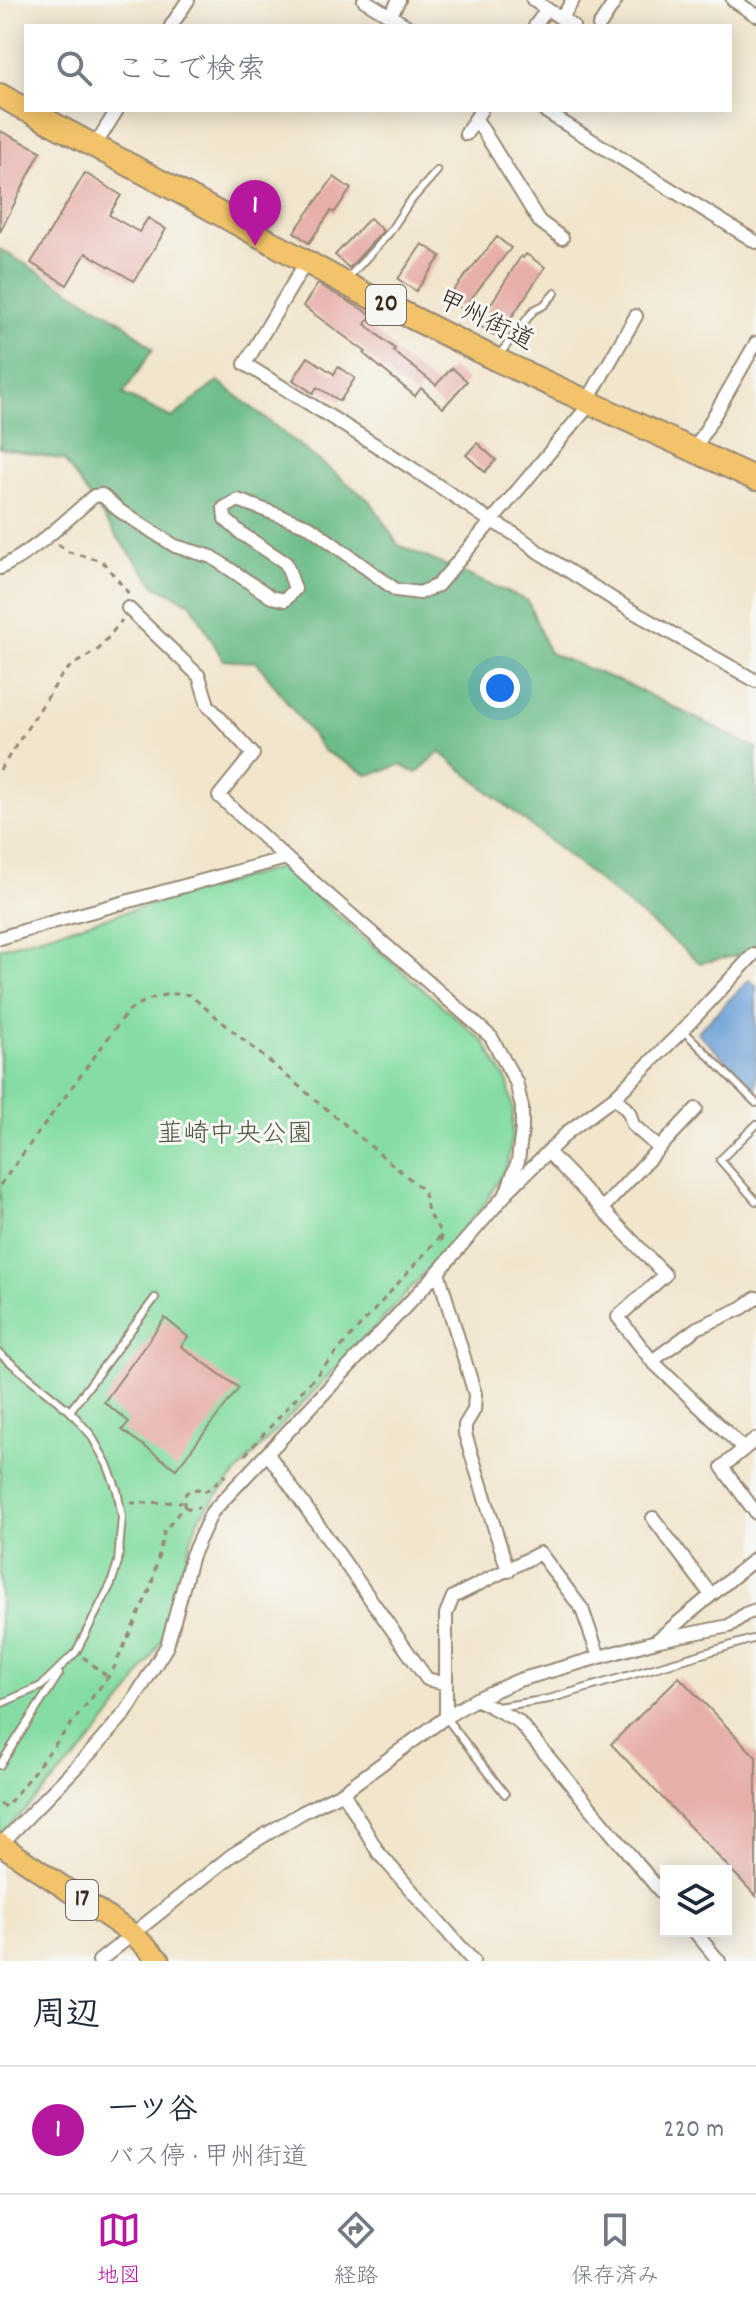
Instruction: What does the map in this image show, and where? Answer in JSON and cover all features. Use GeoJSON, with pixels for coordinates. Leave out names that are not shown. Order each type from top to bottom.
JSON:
{"type":"FeatureCollection","features":[{"type":"Feature","properties":{"kind":"highway","name":"甲州街道"},"geometry":{"type":"LineString","coordinates":[[0,95],[24,109]]}},
{"type":"Feature","properties":{"kind":"highway","name":"甲州街道"},"geometry":{"type":"LineString","coordinates":[[30,112],[344,283],[495,359],[756,479]]}},
{"type":"Feature","properties":{"kind":"main road","name":"17"},"geometry":{"type":"LineString","coordinates":[[0,1844],[134,1935],[160,1961]]}},
{"type":"Feature","properties":{"kind":"street"},"geometry":{"type":"LineString","coordinates":[[172,24],[188,0]]}},
{"type":"Feature","properties":{"kind":"street"},"geometry":{"type":"LineString","coordinates":[[364,0],[404,24]]}},
{"type":"Feature","properties":{"kind":"street"},"geometry":{"type":"LineString","coordinates":[[390,16],[399,0]]}},
{"type":"Feature","properties":{"kind":"street"},"geometry":{"type":"LineString","coordinates":[[533,0],[567,22],[573,0]]}},
{"type":"Feature","properties":{"kind":"street"},"geometry":{"type":"LineString","coordinates":[[602,24],[616,0]]}},
{"type":"Feature","properties":{"kind":"street"},"geometry":{"type":"LineString","coordinates":[[733,0],[756,15]]}},
{"type":"Feature","properties":{"kind":"street"},"geometry":{"type":"LineString","coordinates":[[536,24],[547,9]]}},
{"type":"Feature","properties":{"kind":"street"},"geometry":{"type":"LineString","coordinates":[[94,147],[116,112]]}},
{"type":"Feature","properties":{"kind":"street"},"geometry":{"type":"LineString","coordinates":[[546,112],[756,242]]}},
{"type":"Feature","properties":{"kind":"street"},"geometry":{"type":"LineString","coordinates":[[466,134],[478,115],[539,221],[562,238]]}},
{"type":"Feature","properties":{"kind":"street"},"geometry":{"type":"LineString","coordinates":[[306,262],[245,364],[410,465],[632,611],[756,681]]}},
{"type":"Feature","properties":{"kind":"street"},"geometry":{"type":"LineString","coordinates":[[0,568],[49,536],[94,496],[102,495],[120,511],[175,546],[212,557],[271,597],[285,600],[295,589],[286,563],[225,519],[224,508],[238,500],[310,527],[396,590],[420,593],[438,585],[591,403],[593,391],[636,316]]}},
{"type":"Feature","properties":{"kind":"street"},"geometry":{"type":"LineString","coordinates":[[693,452],[756,343]]}},
{"type":"Feature","properties":{"kind":"street"},"geometry":{"type":"LineString","coordinates":[[128,608],[199,676],[208,705],[253,754],[219,796],[491,1037],[516,1082],[522,1107],[518,1161],[506,1194]]}},
{"type":"Feature","properties":{"kind":"street"},"geometry":{"type":"LineString","coordinates":[[260,864],[271,843]]}},
{"type":"Feature","properties":{"kind":"street"},"geometry":{"type":"LineString","coordinates":[[0,938],[286,858]]}},
{"type":"Feature","properties":{"kind":"street"},"geometry":{"type":"LineString","coordinates":[[0,1844],[126,1712],[167,1646],[192,1555],[212,1512],[438,1272],[506,1194],[569,1131],[615,1097],[753,955]]}},
{"type":"Feature","properties":{"kind":"street"},"geometry":{"type":"LineString","coordinates":[[615,1097],[629,1112],[633,1125],[659,1148]]}},
{"type":"Feature","properties":{"kind":"street"},"geometry":{"type":"LineString","coordinates":[[602,1209],[696,1109]]}},
{"type":"Feature","properties":{"kind":"street"},"geometry":{"type":"LineString","coordinates":[[548,1152],[665,1275],[618,1317],[652,1361],[744,1449]]}},
{"type":"Feature","properties":{"kind":"street"},"geometry":{"type":"LineString","coordinates":[[438,1272],[475,1394],[474,1410],[465,1425],[465,1434],[508,1571]]}},
{"type":"Feature","properties":{"kind":"street"},"geometry":{"type":"LineString","coordinates":[[652,1361],[697,1328],[742,1308],[756,1298]]}},
{"type":"Feature","properties":{"kind":"street"},"geometry":{"type":"LineString","coordinates":[[756,1439],[722,1467],[756,1513]]}},
{"type":"Feature","properties":{"kind":"street"},"geometry":{"type":"LineString","coordinates":[[268,1454],[427,1679],[446,1684]]}},
{"type":"Feature","properties":{"kind":"street"},"geometry":{"type":"LineString","coordinates":[[653,1518],[711,1595]]}},
{"type":"Feature","properties":{"kind":"street"},"geometry":{"type":"LineString","coordinates":[[446,1717],[446,1614],[453,1597],[540,1553],[582,1609],[599,1657]]}},
{"type":"Feature","properties":{"kind":"street"},"geometry":{"type":"LineString","coordinates":[[656,1641],[756,1558]]}},
{"type":"Feature","properties":{"kind":"street"},"geometry":{"type":"LineString","coordinates":[[99,1961],[232,1855],[343,1792],[446,1717],[476,1699],[519,1680],[656,1641],[729,1626],[756,1610]]}},
{"type":"Feature","properties":{"kind":"street"},"geometry":{"type":"LineString","coordinates":[[476,1699],[518,1721],[660,1891]]}},
{"type":"Feature","properties":{"kind":"street"},"geometry":{"type":"LineString","coordinates":[[343,1792],[378,1852],[473,1961]]}},
{"type":"Feature","properties":{"kind":"street"},"geometry":{"type":"LineString","coordinates":[[699,1937],[719,1961]]}},
{"type":"Feature","properties":{"kind":"lane"},"geometry":{"type":"LineString","coordinates":[[344,283],[389,233],[408,204],[437,171]]}},
{"type":"Feature","properties":{"kind":"lane"},"geometry":{"type":"LineString","coordinates":[[495,359],[534,310],[544,305],[555,293]]}},
{"type":"Feature","properties":{"kind":"lane"},"geometry":{"type":"LineString","coordinates":[[683,1030],[756,1103]]}},
{"type":"Feature","properties":{"kind":"lane"},"geometry":{"type":"LineString","coordinates":[[756,1125],[720,1160],[756,1201]]}},
{"type":"Feature","properties":{"kind":"lane"},"geometry":{"type":"LineString","coordinates":[[70,1411],[155,1298]]}},
{"type":"Feature","properties":{"kind":"lane"},"geometry":{"type":"LineString","coordinates":[[0,1354],[70,1411],[91,1435],[107,1464],[121,1503],[122,1517],[118,1562],[111,1584],[76,1652],[0,1765]]}},
{"type":"Feature","properties":{"kind":"lane"},"geometry":{"type":"LineString","coordinates":[[493,1708],[549,1699],[756,1638]]}},
{"type":"Feature","properties":{"kind":"lane"},"geometry":{"type":"LineString","coordinates":[[0,1704],[41,1686],[65,1665]]}},
{"type":"Feature","properties":{"kind":"lane"},"geometry":{"type":"LineString","coordinates":[[446,1717],[505,1794]]}},
{"type":"Feature","properties":{"kind":"path"},"geometry":{"type":"LineString","coordinates":[[0,770],[62,675],[99,649],[127,613],[131,598],[102,561],[69,552],[49,536]]}},
{"type":"Feature","properties":{"kind":"path"},"geometry":{"type":"LineString","coordinates":[[0,1185],[128,1011],[144,1000],[177,993],[190,995],[423,1190],[429,1215],[442,1234],[438,1272]]}},
{"type":"Feature","properties":{"kind":"path"},"geometry":{"type":"LineString","coordinates":[[121,1503],[183,1504],[192,1510],[203,1504]]}},
{"type":"Feature","properties":{"kind":"path"},"geometry":{"type":"LineString","coordinates":[[76,1652],[108,1677]]}},
{"type":"Feature","properties":{"kind":"green space"},"geometry":{"type":"Polygon","coordinates":[[[0,249],[123,322],[153,349],[123,394],[172,418],[218,381],[371,502],[398,545],[528,601],[549,653],[631,686],[756,748],[756,952],[700,963],[440,752],[416,773],[401,765],[368,775],[324,751],[257,662],[223,660],[191,603],[156,586],[114,533],[64,460],[0,448],[0,249]]]}},
{"type":"Feature","properties":{"kind":"green space","name":"韮崎中央公園"},"geometry":{"type":"Polygon","coordinates":[[[282,867],[484,1042],[508,1083],[513,1110],[512,1140],[506,1167],[484,1205],[390,1312],[249,1459],[197,1521],[161,1641],[129,1693],[85,1749],[0,1835],[0,948],[282,867]]]}},
{"type":"Feature","properties":{"kind":"water"},"geometry":{"type":"Polygon","coordinates":[[[749,980],[756,986],[756,1090],[697,1032],[749,980]]]}},
{"type":"Feature","properties":{"kind":"building"},"geometry":{"type":"Polygon","coordinates":[[[0,131],[41,151],[0,232],[0,131]]]}},
{"type":"Feature","properties":{"kind":"building"},"geometry":{"type":"Polygon","coordinates":[[[85,173],[121,195],[109,215],[139,232],[148,218],[166,229],[134,281],[86,253],[67,285],[31,263],[85,173]]]}},
{"type":"Feature","properties":{"kind":"building"},"geometry":{"type":"Polygon","coordinates":[[[334,177],[351,189],[309,243],[294,232],[334,177]]]}},
{"type":"Feature","properties":{"kind":"building"},"geometry":{"type":"Polygon","coordinates":[[[370,218],[383,231],[349,268],[335,255],[370,218]]]}},
{"type":"Feature","properties":{"kind":"building"},"geometry":{"type":"Polygon","coordinates":[[[497,237],[511,248],[462,310],[447,298],[497,237]]]}},
{"type":"Feature","properties":{"kind":"building"},"geometry":{"type":"Polygon","coordinates":[[[422,244],[441,256],[416,291],[398,279],[422,244]]]}},
{"type":"Feature","properties":{"kind":"building"},"geometry":{"type":"Polygon","coordinates":[[[526,254],[545,267],[507,324],[503,322],[494,335],[478,325],[521,256],[523,258],[526,254]]]}},
{"type":"Feature","properties":{"kind":"building"},"geometry":{"type":"Polygon","coordinates":[[[318,284],[372,315],[365,324],[436,385],[452,368],[467,381],[443,408],[421,388],[415,396],[364,354],[366,352],[303,306],[318,284]]]}},
{"type":"Feature","properties":{"kind":"building"},"geometry":{"type":"Polygon","coordinates":[[[308,357],[334,374],[338,367],[355,378],[340,401],[317,387],[313,393],[293,380],[308,357]]]}},
{"type":"Feature","properties":{"kind":"building"},"geometry":{"type":"Polygon","coordinates":[[[477,443],[496,460],[485,472],[466,455],[477,443]]]}},
{"type":"Feature","properties":{"kind":"building"},"geometry":{"type":"Polygon","coordinates":[[[165,1318],[188,1337],[181,1346],[239,1388],[176,1469],[122,1430],[129,1422],[104,1402],[165,1318]]]}},
{"type":"Feature","properties":{"kind":"building"},"geometry":{"type":"Polygon","coordinates":[[[679,1677],[756,1757],[756,1896],[732,1871],[732,1865],[726,1865],[611,1744],[679,1677]]]}},
{"type":"Feature","properties":{"kind":"place","name":"一ツ谷"},"geometry":{"type":"Point","coordinates":[255,246]}}]}
